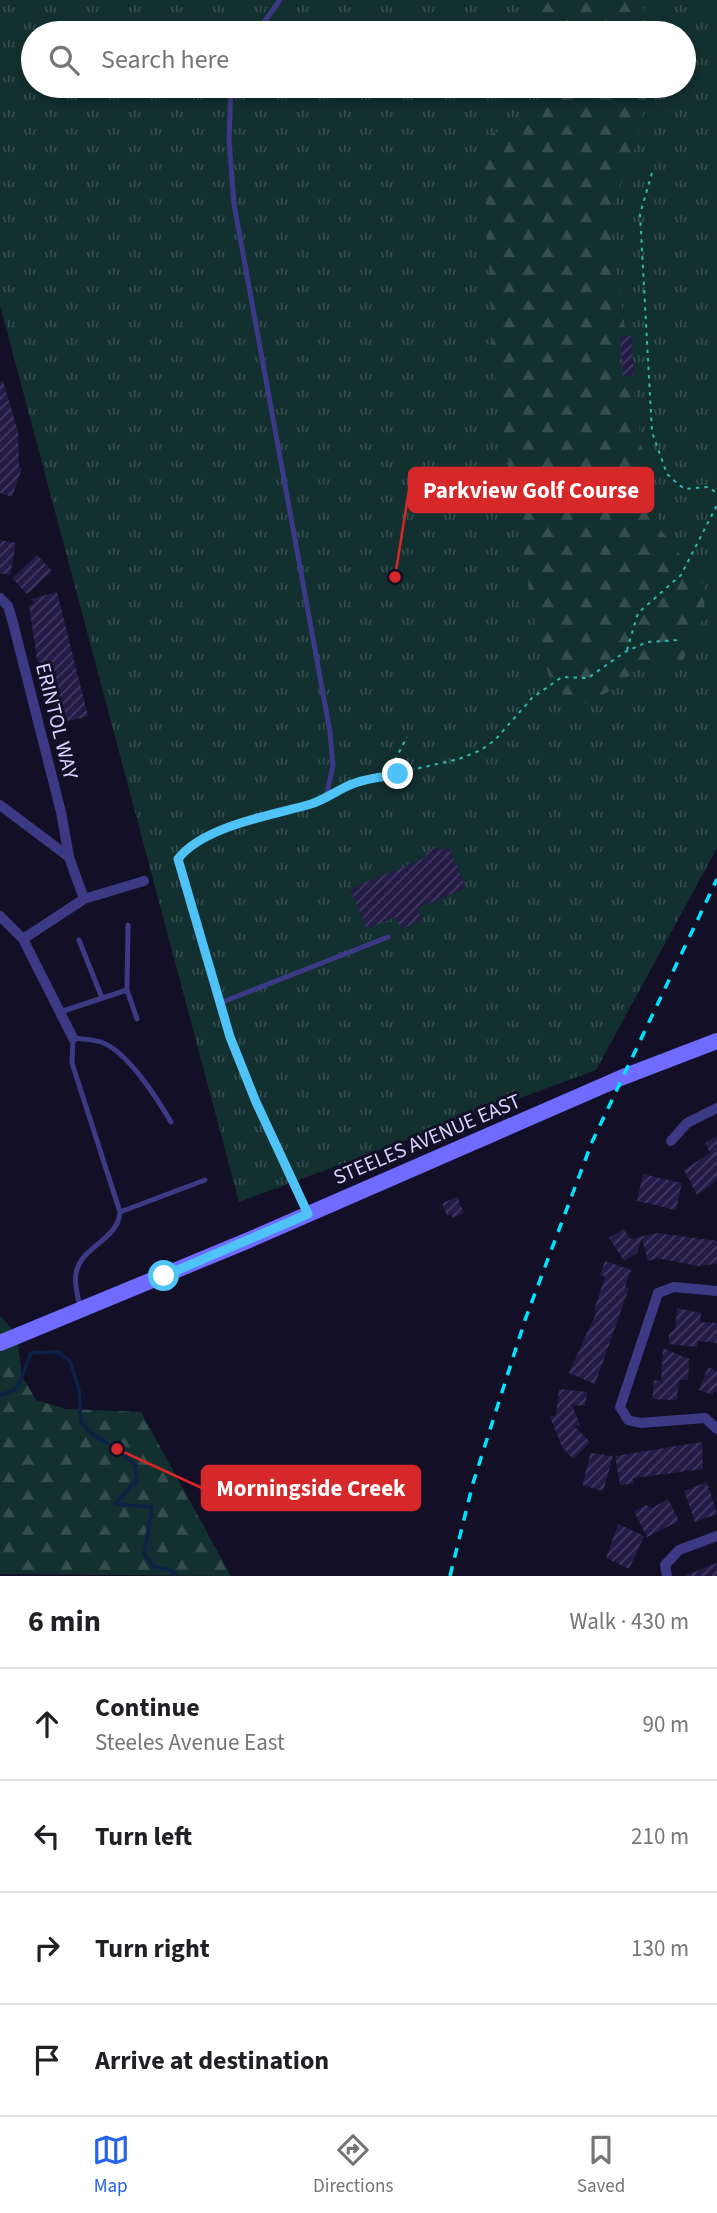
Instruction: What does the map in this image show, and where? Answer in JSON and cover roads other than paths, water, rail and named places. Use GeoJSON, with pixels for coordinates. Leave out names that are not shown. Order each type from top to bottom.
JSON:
{"type":"FeatureCollection","features":[{"type":"Feature","properties":{"kind":"main road","name":"STEELES AVENUE EAST"},"geometry":{"type":"LineString","coordinates":[[0,1343],[308,1214],[623,1077],[717,1041]]}},
{"type":"Feature","properties":{"kind":"street","name":"ERINTOL WAY"},"geometry":{"type":"LineString","coordinates":[[0,598],[8,606],[13,623],[61,812],[69,857],[84,899]]}},
{"type":"Feature","properties":{"kind":"street"},"geometry":{"type":"LineString","coordinates":[[0,805],[69,857]]}},
{"type":"Feature","properties":{"kind":"street"},"geometry":{"type":"LineString","coordinates":[[23,939],[84,899],[144,881]]}},
{"type":"Feature","properties":{"kind":"street"},"geometry":{"type":"LineString","coordinates":[[0,916],[23,939],[73,1038]]}},
{"type":"Feature","properties":{"kind":"street"},"geometry":{"type":"LineString","coordinates":[[671,1141],[687,1124],[717,1108]]}},
{"type":"Feature","properties":{"kind":"street"},"geometry":{"type":"LineString","coordinates":[[717,1291],[674,1287],[658,1293],[620,1407],[628,1420],[640,1423],[705,1418],[717,1429]]}},
{"type":"Feature","properties":{"kind":"street"},"geometry":{"type":"LineString","coordinates":[[667,1576],[665,1565],[672,1555],[717,1536]]}},
{"type":"Feature","properties":{"kind":"lane"},"geometry":{"type":"LineString","coordinates":[[265,21],[280,0]]}},
{"type":"Feature","properties":{"kind":"lane"},"geometry":{"type":"LineString","coordinates":[[231,98],[229,140],[234,204],[330,732],[333,766],[326,797]]}},
{"type":"Feature","properties":{"kind":"lane"},"geometry":{"type":"LineString","coordinates":[[308,1214],[256,1102],[220,1003],[178,859],[186,848],[225,830],[268,814],[314,803]]}},
{"type":"Feature","properties":{"kind":"lane"},"geometry":{"type":"LineString","coordinates":[[128,925],[127,990],[137,1019]]}},
{"type":"Feature","properties":{"kind":"lane"},"geometry":{"type":"LineString","coordinates":[[220,1003],[388,937]]}},
{"type":"Feature","properties":{"kind":"lane"},"geometry":{"type":"LineString","coordinates":[[79,940],[102,998]]}},
{"type":"Feature","properties":{"kind":"lane"},"geometry":{"type":"LineString","coordinates":[[60,1012],[127,990]]}},
{"type":"Feature","properties":{"kind":"lane"},"geometry":{"type":"LineString","coordinates":[[81,1310],[75,1276],[78,1265],[86,1253],[112,1233],[121,1212],[72,1063],[73,1038],[100,1042],[115,1049],[158,1098],[170,1122]]}},
{"type":"Feature","properties":{"kind":"lane"},"geometry":{"type":"LineString","coordinates":[[121,1212],[205,1180]]}},
{"type":"Feature","properties":{"kind":"waterway"},"geometry":{"type":"LineString","coordinates":[[0,1395],[17,1389],[31,1353],[58,1352],[70,1361],[79,1390],[81,1422],[92,1434],[117,1449],[136,1466],[137,1480],[115,1504],[152,1507],[144,1554],[154,1567],[173,1571],[175,1576]]}},
{"type":"Feature","properties":{"kind":"railway"},"geometry":{"type":"LineString","coordinates":[[450,1576],[473,1483],[525,1320],[592,1142],[717,879]]}},
{"type":"Feature","properties":{"kind":"place","name":"Parkview Golf Course"},"geometry":{"type":"Point","coordinates":[395,577]}},
{"type":"Feature","properties":{"kind":"place","name":"Morningside Creek"},"geometry":{"type":"Point","coordinates":[117,1449]}}]}
